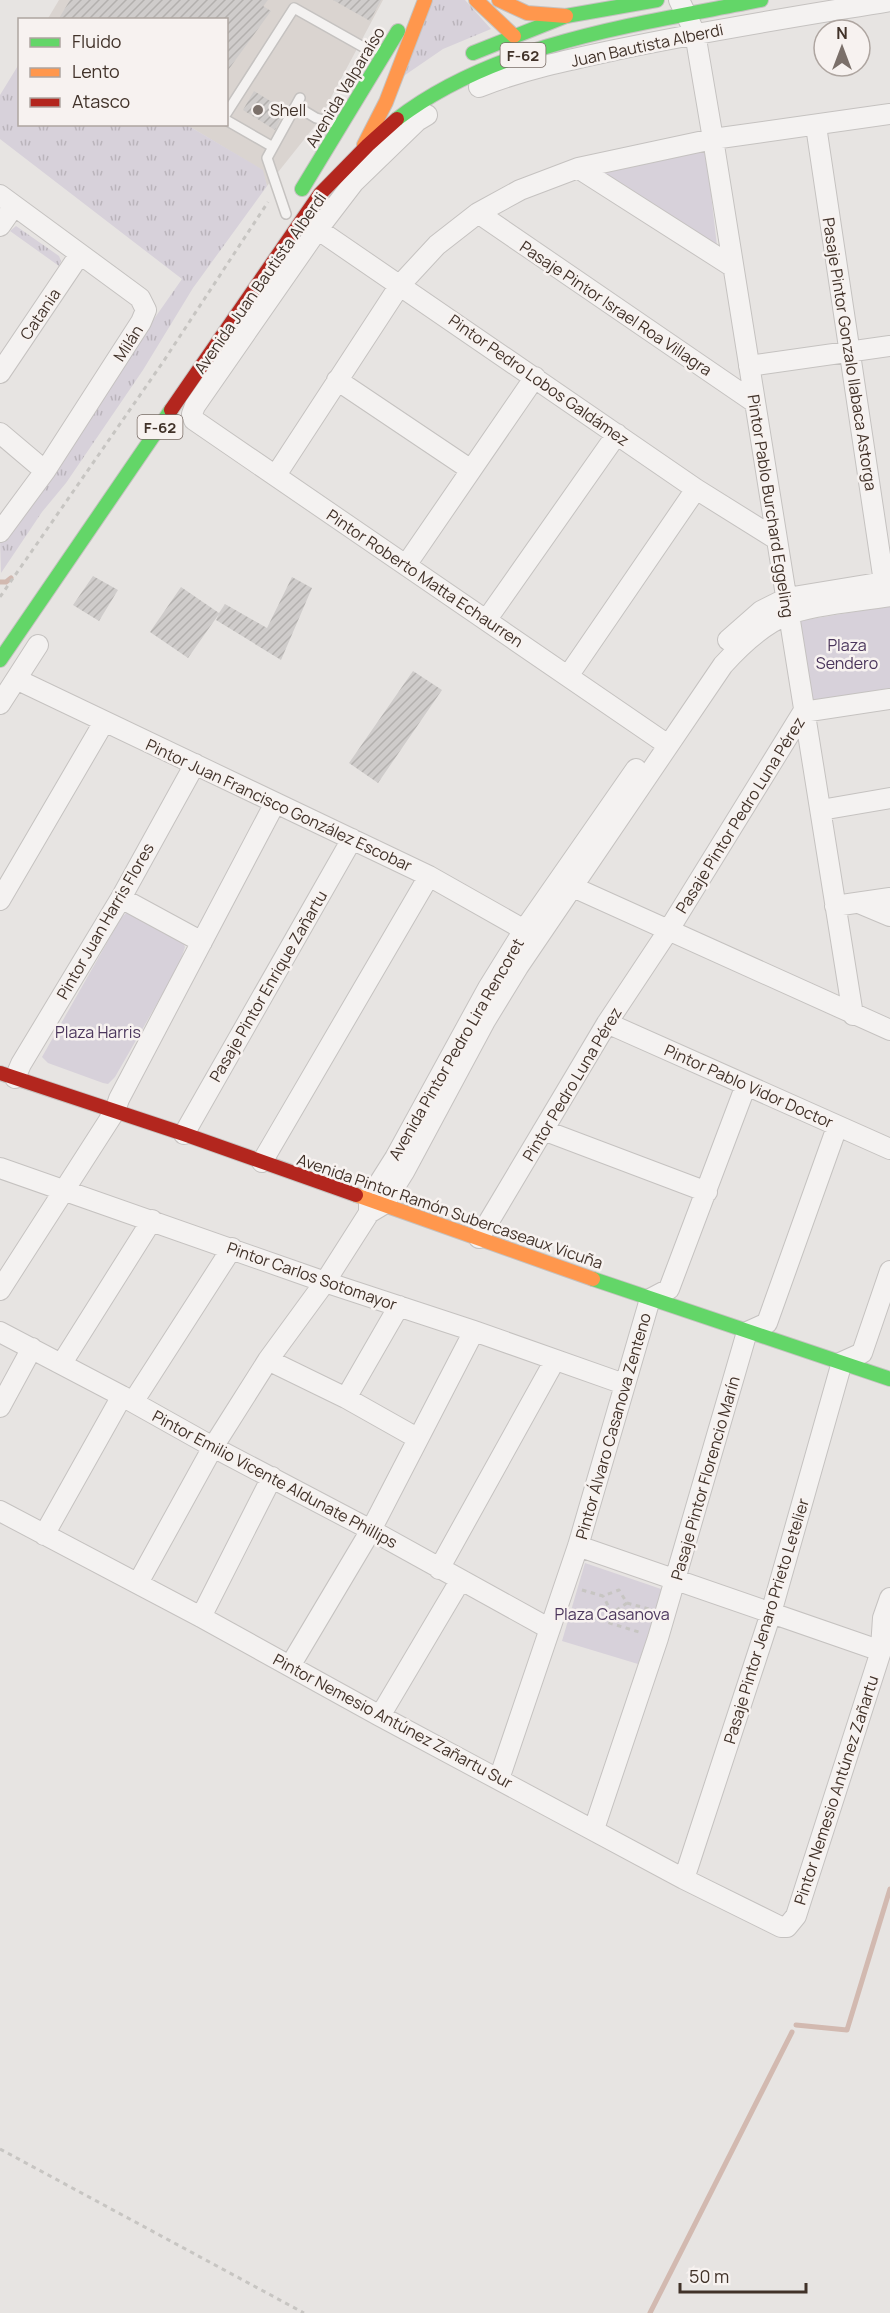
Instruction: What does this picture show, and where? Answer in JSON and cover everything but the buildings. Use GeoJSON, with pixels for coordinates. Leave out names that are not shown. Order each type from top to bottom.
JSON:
{"type":"FeatureCollection","features":[{"type":"Feature","properties":{"kind":"main road","name":"Avenida Valparaíso"},"geometry":{"type":"LineString","coordinates":[[302,189],[388,50],[412,0]]}},
{"type":"Feature","properties":{"kind":"main road","name":"Avenida Valparaíso"},"geometry":{"type":"LineString","coordinates":[[386,102],[425,0]]}},
{"type":"Feature","properties":{"kind":"main road"},"geometry":{"type":"LineString","coordinates":[[476,0],[514,36],[553,44],[567,43]]}},
{"type":"Feature","properties":{"kind":"main road"},"geometry":{"type":"LineString","coordinates":[[499,0],[527,13],[566,16]]}},
{"type":"Feature","properties":{"kind":"main road","name":"F-62"},"geometry":{"type":"LineString","coordinates":[[460,58],[566,16],[657,0]]}},
{"type":"Feature","properties":{"kind":"main road","name":"Avenida Juan Bautista Alberdi"},"geometry":{"type":"LineString","coordinates":[[0,660],[297,221],[377,135],[419,103],[471,75],[508,60],[567,43],[761,0]]}},
{"type":"Feature","properties":{"kind":"main road","name":"Avenida Juan Bautista Alberdi"},"geometry":{"type":"LineString","coordinates":[[297,221],[302,189],[357,139],[386,102],[405,90]]}},
{"type":"Feature","properties":{"kind":"main road"},"geometry":{"type":"LineString","coordinates":[[320,194],[357,139],[341,125]]}},
{"type":"Feature","properties":{"kind":"main road","name":"Avenida Juan Bautista Alberdi"},"geometry":{"type":"LineString","coordinates":[[39,578],[86,515],[178,375]]}},
{"type":"Feature","properties":{"kind":"main road","name":"Avenida Pintor Ramón Subercaseaux Vicuña"},"geometry":{"type":"LineString","coordinates":[[16,1069],[380,1196],[484,1228],[649,1290],[841,1354],[890,1379]]}},
{"type":"Feature","properties":{"kind":"main road","name":"Avenida Pintor Ramón Subercaseaux Vicuña"},"geometry":{"type":"LineString","coordinates":[[76,1083],[117,1105]]}},
{"type":"Feature","properties":{"kind":"main road","name":"Avenida Pintor Ramón Subercaseaux Vicuña"},"geometry":{"type":"LineString","coordinates":[[265,1156],[312,1165]]}},
{"type":"Feature","properties":{"kind":"street","name":"Juan Bautista Alberdi"},"geometry":{"type":"LineString","coordinates":[[195,406],[297,221],[354,182],[417,121],[453,99],[512,75],[594,54],[687,16],[890,1]]}},
{"type":"Feature","properties":{"kind":"street","name":"Pintor Pablo Burchard Eggeling"},"geometry":{"type":"LineString","coordinates":[[687,16],[713,139],[853,1015]]}},
{"type":"Feature","properties":{"kind":"street"},"geometry":{"type":"LineString","coordinates":[[276,475],[400,285],[437,245],[478,213],[520,190],[578,168],[713,139],[890,114]]}},
{"type":"Feature","properties":{"kind":"street","name":"Pasaje Pintor Gonzalo Ilabaca Astorga"},"geometry":{"type":"LineString","coordinates":[[816,126],[888,587]]}},
{"type":"Feature","properties":{"kind":"street"},"geometry":{"type":"LineString","coordinates":[[578,168],[733,267]]}},
{"type":"Feature","properties":{"kind":"street"},"geometry":{"type":"LineString","coordinates":[[0,226],[7,200]]}},
{"type":"Feature","properties":{"kind":"street","name":"Milán"},"geometry":{"type":"LineString","coordinates":[[7,200],[140,298],[146,310],[145,316],[45,471]]}},
{"type":"Feature","properties":{"kind":"street","name":"Pasaje Pintor Israel Roa Villagra"},"geometry":{"type":"LineString","coordinates":[[478,213],[754,402]]}},
{"type":"Feature","properties":{"kind":"street","name":"Pintor Pedro Lobos Galdámez"},"geometry":{"type":"LineString","coordinates":[[297,221],[400,285],[696,489],[776,539]]}},
{"type":"Feature","properties":{"kind":"street","name":"Catania"},"geometry":{"type":"LineString","coordinates":[[0,373],[80,254]]}},
{"type":"Feature","properties":{"kind":"street"},"geometry":{"type":"LineString","coordinates":[[749,366],[890,346]]}},
{"type":"Feature","properties":{"kind":"street"},"geometry":{"type":"LineString","coordinates":[[406,565],[535,377]]}},
{"type":"Feature","properties":{"kind":"street"},"geometry":{"type":"LineString","coordinates":[[337,380],[471,470]]}},
{"type":"Feature","properties":{"kind":"street","name":"Pintor Roberto Matta Echaurren"},"geometry":{"type":"LineString","coordinates":[[195,406],[192,414],[194,420],[663,741]]}},
{"type":"Feature","properties":{"kind":"street"},"geometry":{"type":"LineString","coordinates":[[0,433],[45,471],[0,532]]}},
{"type":"Feature","properties":{"kind":"street"},"geometry":{"type":"LineString","coordinates":[[487,620],[617,434]]}},
{"type":"Feature","properties":{"kind":"street"},"geometry":{"type":"LineString","coordinates":[[568,676],[696,489]]}},
{"type":"Feature","properties":{"kind":"street","name":"Avenida Pintor Pedro Lira Rencoret"},"geometry":{"type":"LineString","coordinates":[[531,934],[573,887],[724,645],[761,611],[888,587]]}},
{"type":"Feature","properties":{"kind":"street"},"geometry":{"type":"LineString","coordinates":[[0,704],[38,645]]}},
{"type":"Feature","properties":{"kind":"street","name":"Pintor Juan Francisco González Escobar"},"geometry":{"type":"LineString","coordinates":[[16,679],[429,876],[531,934]]}},
{"type":"Feature","properties":{"kind":"street","name":"Pasaje Pintor Pedro Luna Pérez"},"geometry":{"type":"LineString","coordinates":[[668,931],[803,712],[890,699]]}},
{"type":"Feature","properties":{"kind":"street"},"geometry":{"type":"LineString","coordinates":[[0,900],[104,722]]}},
{"type":"Feature","properties":{"kind":"street","name":"Avenida Pintor Pedro Lira Rencoret"},"geometry":{"type":"LineString","coordinates":[[138,1583],[213,1447],[268,1360],[325,1282],[380,1196],[485,1021],[531,934],[663,741]]}},
{"type":"Feature","properties":{"kind":"street","name":"Pintor Juan Harris Flores"},"geometry":{"type":"LineString","coordinates":[[16,1069],[121,898],[195,764]]}},
{"type":"Feature","properties":{"kind":"street"},"geometry":{"type":"LineString","coordinates":[[821,810],[890,798]]}},
{"type":"Feature","properties":{"kind":"street"},"geometry":{"type":"LineString","coordinates":[[0,1290],[117,1105],[275,803]]}},
{"type":"Feature","properties":{"kind":"street","name":"Pasaje Pintor Enrique Zañartu"},"geometry":{"type":"LineString","coordinates":[[187,1128],[352,839]]}},
{"type":"Feature","properties":{"kind":"street"},"geometry":{"type":"LineString","coordinates":[[265,1156],[429,876]]}},
{"type":"Feature","properties":{"kind":"street"},"geometry":{"type":"LineString","coordinates":[[573,887],[890,1030]]}},
{"type":"Feature","properties":{"kind":"street"},"geometry":{"type":"LineString","coordinates":[[121,898],[202,942]]}},
{"type":"Feature","properties":{"kind":"street"},"geometry":{"type":"LineString","coordinates":[[835,906],[890,898]]}},
{"type":"Feature","properties":{"kind":"street"},"geometry":{"type":"LineString","coordinates":[[859,903],[890,916]]}},
{"type":"Feature","properties":{"kind":"street","name":"Pintor Pedro Luna Pérez"},"geometry":{"type":"LineString","coordinates":[[484,1228],[608,1023],[668,931]]}},
{"type":"Feature","properties":{"kind":"street","name":"Pintor Pablo Vidor Doctor"},"geometry":{"type":"LineString","coordinates":[[608,1023],[890,1149]]}},
{"type":"Feature","properties":{"kind":"street","name":"Pintor Álvaro Casanova Zenteno"},"geometry":{"type":"LineString","coordinates":[[499,1779],[578,1546],[649,1290],[674,1291],[746,1085]]}},
{"type":"Feature","properties":{"kind":"street"},"geometry":{"type":"LineString","coordinates":[[747,1324],[772,1324],[837,1126]]}},
{"type":"Feature","properties":{"kind":"street"},"geometry":{"type":"LineString","coordinates":[[543,1131],[707,1192]]}},
{"type":"Feature","properties":{"kind":"street","name":"Pintor Carlos Sotomayor"},"geometry":{"type":"LineString","coordinates":[[0,1168],[624,1384]]}},
{"type":"Feature","properties":{"kind":"street"},"geometry":{"type":"LineString","coordinates":[[62,1363],[152,1220]]}},
{"type":"Feature","properties":{"kind":"street"},"geometry":{"type":"LineString","coordinates":[[44,1535],[127,1399],[232,1248]]}},
{"type":"Feature","properties":{"kind":"street"},"geometry":{"type":"LineString","coordinates":[[841,1354],[867,1355],[890,1271]]}},
{"type":"Feature","properties":{"kind":"street"},"geometry":{"type":"LineString","coordinates":[[346,1398],[399,1306]]}},
{"type":"Feature","properties":{"kind":"street","name":"Pasaje Pintor Florencio Marín"},"geometry":{"type":"LineString","coordinates":[[594,1829],[676,1580],[747,1324]]}},
{"type":"Feature","properties":{"kind":"street"},"geometry":{"type":"LineString","coordinates":[[290,1666],[371,1530],[474,1331]]}},
{"type":"Feature","properties":{"kind":"street","name":"Pintor Emilio Vicente Aldunate Phillips"},"geometry":{"type":"LineString","coordinates":[[0,1332],[62,1363],[213,1447],[371,1530],[549,1629]]}},
{"type":"Feature","properties":{"kind":"street"},"geometry":{"type":"LineString","coordinates":[[0,1407],[32,1348]]}},
{"type":"Feature","properties":{"kind":"street","name":"Pasaje Pintor Jenaro Prieto Letelier"},"geometry":{"type":"LineString","coordinates":[[684,1879],[771,1613],[841,1354]]}},
{"type":"Feature","properties":{"kind":"street"},"geometry":{"type":"LineString","coordinates":[[268,1360],[346,1398],[417,1438]]}},
{"type":"Feature","properties":{"kind":"street"},"geometry":{"type":"LineString","coordinates":[[439,1569],[555,1360]]}},
{"type":"Feature","properties":{"kind":"street"},"geometry":{"type":"LineString","coordinates":[[201,1617],[272,1477]]}},
{"type":"Feature","properties":{"kind":"street","name":"Pintor Nemesio Antúnez Zañartu Sur"},"geometry":{"type":"LineString","coordinates":[[0,1511],[138,1583],[684,1879],[773,1925],[787,1927]]}},
{"type":"Feature","properties":{"kind":"street"},"geometry":{"type":"LineString","coordinates":[[578,1546],[771,1613],[886,1643]]}},
{"type":"Feature","properties":{"kind":"street"},"geometry":{"type":"LineString","coordinates":[[380,1716],[460,1581]]}},
{"type":"Feature","properties":{"kind":"street","name":"Pintor Nemesio Antúnez Zañartu"},"geometry":{"type":"LineString","coordinates":[[787,1927],[796,1916],[886,1643],[883,1618],[890,1598]]}},
{"type":"Feature","properties":{"kind":"lane"},"geometry":{"type":"LineString","coordinates":[[228,111],[295,4],[346,39],[365,48],[388,50]]}},
{"type":"Feature","properties":{"kind":"lane"},"geometry":{"type":"LineString","coordinates":[[297,221],[278,187],[267,158],[298,102],[316,118],[341,125]]}},
{"type":"Feature","properties":{"kind":"lane"},"geometry":{"type":"LineString","coordinates":[[228,121],[273,147]]}},
{"type":"Feature","properties":{"kind":"path"},"geometry":{"type":"LineString","coordinates":[[0,597],[163,362],[278,187]]}},
{"type":"Feature","properties":{"kind":"path"},"geometry":{"type":"LineString","coordinates":[[565,1585],[603,1596],[619,1590],[627,1603],[612,1613],[609,1623]]}},
{"type":"Feature","properties":{"kind":"path"},"geometry":{"type":"LineString","coordinates":[[603,1596],[612,1613]]}},
{"type":"Feature","properties":{"kind":"path"},"geometry":{"type":"LineString","coordinates":[[557,1607],[658,1638]]}},
{"type":"Feature","properties":{"kind":"path"},"geometry":{"type":"LineString","coordinates":[[0,2149],[304,2313]]}},
{"type":"Feature","properties":{"kind":"shaded area"},"geometry":{"type":"Polygon","coordinates":[[[59,0],[383,0],[318,122],[267,186],[262,170],[189,126],[228,126],[228,18],[48,18],[59,0]]]}},
{"type":"Feature","properties":{"kind":"green space"},"geometry":{"type":"Polygon","coordinates":[[[433,0],[465,0],[491,29],[443,49],[392,84],[433,0]]]}},
{"type":"Feature","properties":{"kind":"green space"},"geometry":{"type":"Polygon","coordinates":[[[18,66],[18,126],[189,126],[263,170],[267,186],[193,288],[143,370],[1,573],[0,539],[182,279],[0,139],[0,95],[18,66]]]}},
{"type":"Feature","properties":{"kind":"green space"},"geometry":{"type":"Polygon","coordinates":[[[706,151],[717,246],[596,172],[706,151]]]}},
{"type":"Feature","properties":{"kind":"green space"},"geometry":{"type":"Polygon","coordinates":[[[16,226],[59,256],[61,261],[59,266],[10,231],[16,226]]]}},
{"type":"Feature","properties":{"kind":"green space","name":"Plaza Sendero"},"geometry":{"type":"Polygon","coordinates":[[[890,606],[890,688],[812,701],[799,621],[890,606]]]}},
{"type":"Feature","properties":{"kind":"green space","name":"Plaza Harris"},"geometry":{"type":"Polygon","coordinates":[[[127,912],[182,940],[185,947],[179,965],[115,1077],[108,1084],[48,1063],[42,1057],[121,918],[127,912]]]}},
{"type":"Feature","properties":{"kind":"green space","name":"Plaza Casanova"},"geometry":{"type":"Polygon","coordinates":[[[585,1563],[664,1590],[638,1664],[562,1641],[585,1563]]]}},
{"type":"Feature","properties":{"kind":"waterway"},"geometry":{"type":"LineString","coordinates":[[0,582],[6,582],[11,578]]}},
{"type":"Feature","properties":{"kind":"waterway"},"geometry":{"type":"LineString","coordinates":[[796,2025],[847,2030],[890,1889]]}},
{"type":"Feature","properties":{"kind":"waterway"},"geometry":{"type":"LineString","coordinates":[[650,2313],[792,2032]]}},
{"type":"Feature","properties":{"kind":"traffic: fast"},"geometry":{"type":"LineString","coordinates":[[473,53],[566,16],[657,0]]}},
{"type":"Feature","properties":{"kind":"traffic: fast"},"geometry":{"type":"LineString","coordinates":[[397,119],[436,93],[479,71],[524,54],[619,28],[761,0]]}},
{"type":"Feature","properties":{"kind":"traffic: fast"},"geometry":{"type":"LineString","coordinates":[[302,189],[398,31]]}},
{"type":"Feature","properties":{"kind":"traffic: fast"},"geometry":{"type":"LineString","coordinates":[[0,660],[171,410]]}},
{"type":"Feature","properties":{"kind":"traffic: fast"},"geometry":{"type":"LineString","coordinates":[[593,1279],[890,1379]]}},
{"type":"Feature","properties":{"kind":"traffic: slow"},"geometry":{"type":"LineString","coordinates":[[364,145],[386,102],[425,0]]}},
{"type":"Feature","properties":{"kind":"traffic: slow"},"geometry":{"type":"LineString","coordinates":[[476,0],[514,36]]}},
{"type":"Feature","properties":{"kind":"traffic: slow"},"geometry":{"type":"LineString","coordinates":[[499,0],[527,13],[566,16]]}},
{"type":"Feature","properties":{"kind":"traffic: slow"},"geometry":{"type":"LineString","coordinates":[[356,1195],[593,1279]]}},
{"type":"Feature","properties":{"kind":"traffic: jam"},"geometry":{"type":"LineString","coordinates":[[171,410],[320,194],[397,119]]}},
{"type":"Feature","properties":{"kind":"traffic: jam"},"geometry":{"type":"LineString","coordinates":[[0,1073],[184,1134],[356,1195]]}},
{"type":"Feature","properties":{"kind":"place","name":"Shell"},"geometry":{"type":"Point","coordinates":[258,110]}}]}
